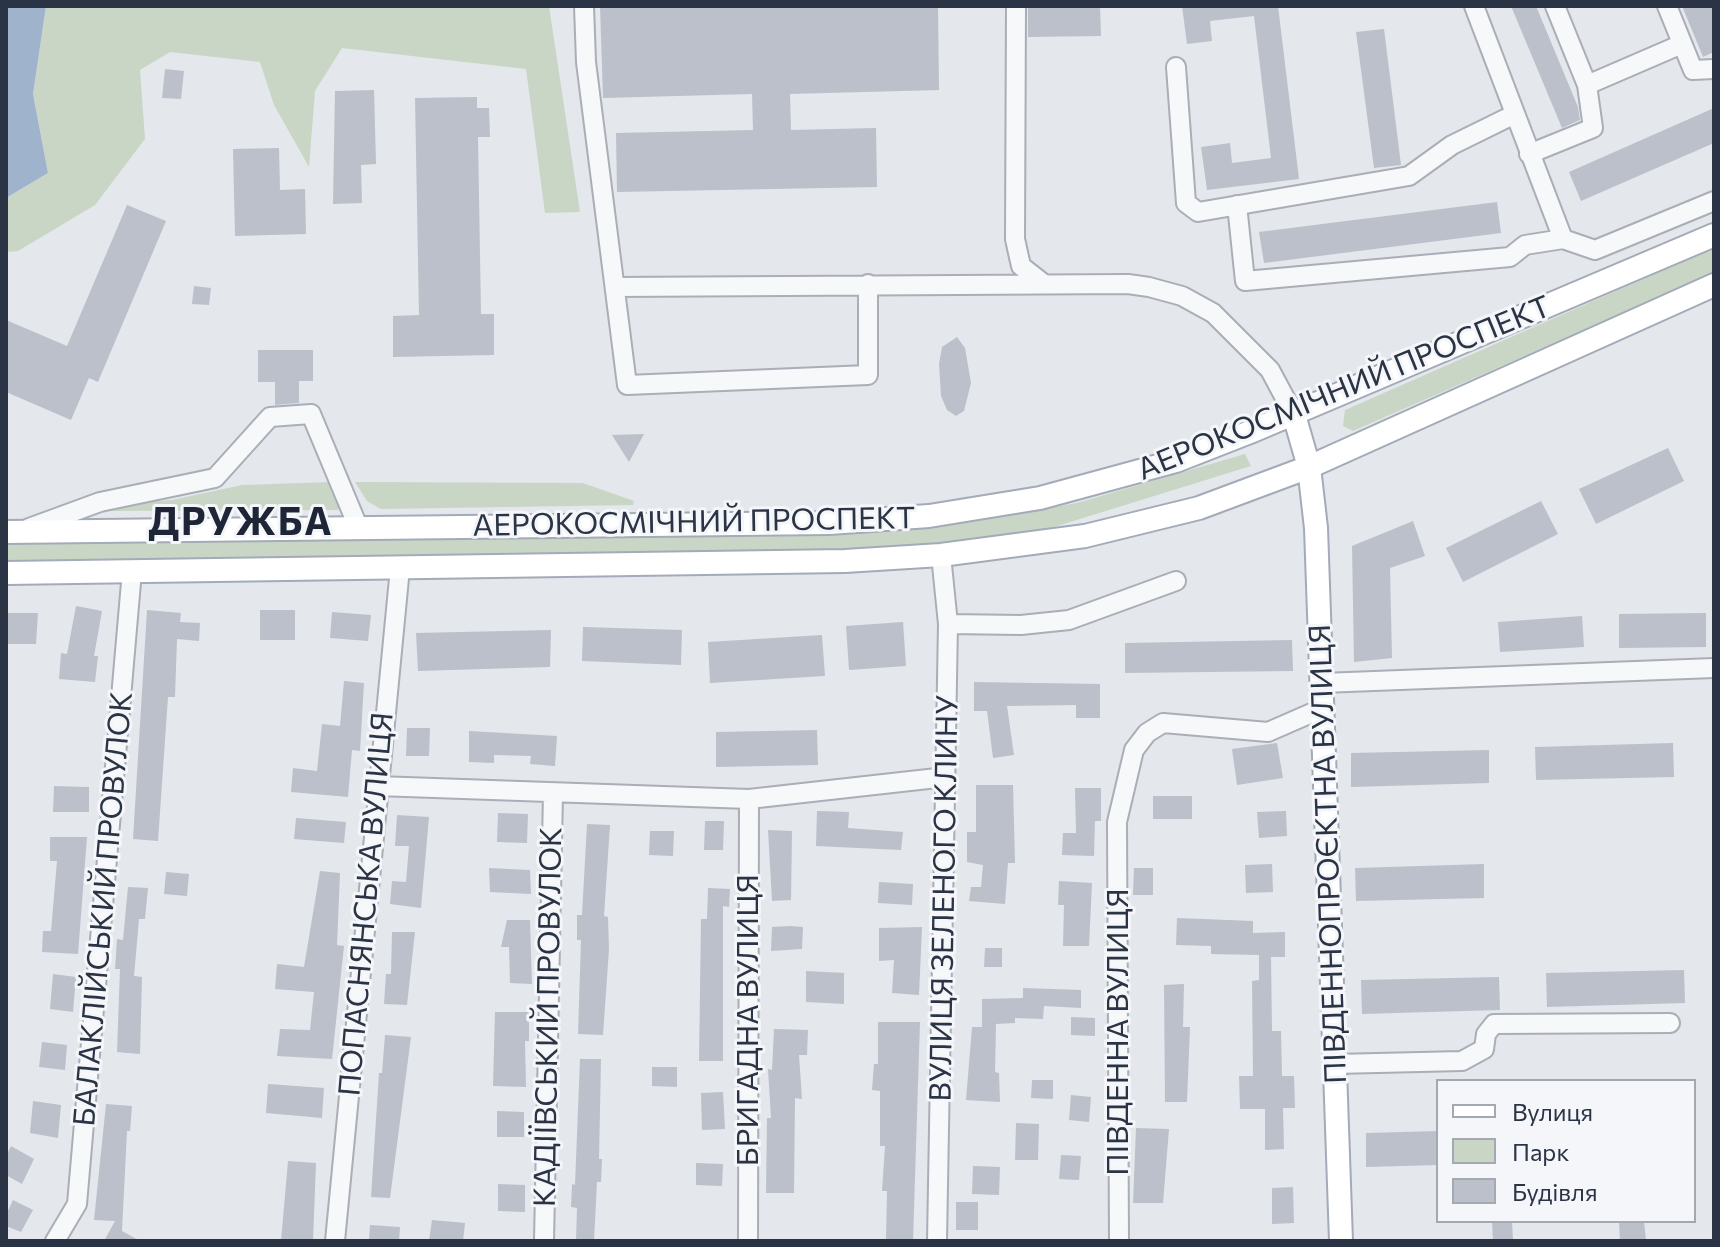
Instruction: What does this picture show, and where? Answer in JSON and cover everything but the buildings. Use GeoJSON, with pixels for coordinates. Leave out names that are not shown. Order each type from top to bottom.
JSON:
{"type":"FeatureCollection","features":[{"type":"Feature","properties":{"kind":"main road","name":"АЕРОКОСМІЧНИЙ ПРОСПЕКТ"},"geometry":{"type":"LineString","coordinates":[[10,532],[829,523],[929,516],[1040,498],[1176,461],[1294,415],[1714,235]]}},
{"type":"Feature","properties":{"kind":"main road","name":"АЕРОКОСМІЧНИЙ ПРОСПЕКТ"},"geometry":{"type":"LineString","coordinates":[[6,573],[829,562],[941,555],[1085,536],[1199,508],[1309,467],[1714,285]]}},
{"type":"Feature","properties":{"kind":"main road","name":"ПІВДЕННОПРОЄКТНА ВУЛИЦЯ"},"geometry":{"type":"LineString","coordinates":[[1294,415],[1309,467],[1316,528],[1341,1241]]}},
{"type":"Feature","properties":{"kind":"street"},"geometry":{"type":"LineString","coordinates":[[584,6],[586,62],[627,385],[868,375],[868,284]]}},
{"type":"Feature","properties":{"kind":"street"},"geometry":{"type":"LineString","coordinates":[[1016,6],[1014,221],[1017,255],[1029,275],[1044,284]]}},
{"type":"Feature","properties":{"kind":"street"},"geometry":{"type":"LineString","coordinates":[[1474,6],[1563,239]]}},
{"type":"Feature","properties":{"kind":"street"},"geometry":{"type":"LineString","coordinates":[[1529,154],[1593,128],[1587,85],[1555,6]]}},
{"type":"Feature","properties":{"kind":"street"},"geometry":{"type":"LineString","coordinates":[[1667,6],[1693,70],[1714,69]]}},
{"type":"Feature","properties":{"kind":"street"},"geometry":{"type":"LineString","coordinates":[[1587,85],[1682,44]]}},
{"type":"Feature","properties":{"kind":"street"},"geometry":{"type":"LineString","coordinates":[[1176,67],[1186,203],[1198,212],[1409,176],[1452,145],[1515,114]]}},
{"type":"Feature","properties":{"kind":"street"},"geometry":{"type":"LineString","coordinates":[[1237,205],[1245,281],[1510,257],[1525,245],[1563,239],[1595,250],[1714,201]]}},
{"type":"Feature","properties":{"kind":"street"},"geometry":{"type":"LineString","coordinates":[[615,287],[1128,284],[1193,302],[1213,313],[1270,370],[1294,415]]}},
{"type":"Feature","properties":{"kind":"street"},"geometry":{"type":"LineString","coordinates":[[10,532],[100,502],[215,478],[270,417],[311,414],[359,529]]}},
{"type":"Feature","properties":{"kind":"street","name":"ВУЛИЦЯ ЗЕЛЕНОГО КЛИНУ"},"geometry":{"type":"LineString","coordinates":[[937,1241],[948,624],[941,555]]}},
{"type":"Feature","properties":{"kind":"street","name":"ПОПАСНЯНСЬКА ВУЛИЦЯ"},"geometry":{"type":"LineString","coordinates":[[335,1241],[400,568]]}},
{"type":"Feature","properties":{"kind":"street","name":"БАЛАКЛІЙСЬКИЙ ПРОВУЛОК"},"geometry":{"type":"LineString","coordinates":[[55,1241],[77,1204],[132,571]]}},
{"type":"Feature","properties":{"kind":"street"},"geometry":{"type":"LineString","coordinates":[[948,624],[1021,625],[1069,620],[1176,581]]}},
{"type":"Feature","properties":{"kind":"street"},"geometry":{"type":"LineString","coordinates":[[1322,683],[1714,668]]}},
{"type":"Feature","properties":{"kind":"street","name":"ПІВДЕННА ВУЛИЦЯ"},"geometry":{"type":"LineString","coordinates":[[1119,1241],[1117,822],[1134,750],[1147,733],[1163,723],[1268,732],[1323,708]]}},
{"type":"Feature","properties":{"kind":"street"},"geometry":{"type":"LineString","coordinates":[[377,786],[749,799],[946,777]]}},
{"type":"Feature","properties":{"kind":"street","name":"КАДІЇВСЬКИЙ ПРОВУЛОК"},"geometry":{"type":"LineString","coordinates":[[544,1241],[553,793]]}},
{"type":"Feature","properties":{"kind":"street","name":"БРИГАДНА ВУЛИЦЯ"},"geometry":{"type":"LineString","coordinates":[[748,1241],[749,799]]}},
{"type":"Feature","properties":{"kind":"street"},"geometry":{"type":"LineString","coordinates":[[1335,1064],[1462,1061],[1484,1049],[1486,1034],[1494,1024],[1670,1023]]}},
{"type":"Feature","properties":{"kind":"green space"},"geometry":{"type":"Polygon","coordinates":[[[46,6],[549,6],[580,212],[545,213],[526,69],[342,48],[315,91],[309,167],[274,105],[260,62],[170,52],[140,70],[145,139],[95,205],[18,251],[6,252],[6,198],[48,173],[33,94],[46,6]]]}},
{"type":"Feature","properties":{"kind":"green space"},"geometry":{"type":"Polygon","coordinates":[[[1714,248],[1714,273],[1353,431],[1343,426],[1345,410],[1714,248]]]}},
{"type":"Feature","properties":{"kind":"green space"},"geometry":{"type":"Polygon","coordinates":[[[1245,454],[1251,466],[1025,536],[906,548],[653,556],[6,565],[6,542],[878,529],[1008,515],[1077,503],[1245,454]]]}},
{"type":"Feature","properties":{"kind":"green space"},"geometry":{"type":"Polygon","coordinates":[[[333,482],[341,507],[337,510],[108,511],[111,504],[172,500],[242,485],[333,482]]]}},
{"type":"Feature","properties":{"kind":"green space"},"geometry":{"type":"Polygon","coordinates":[[[355,482],[583,483],[634,501],[633,505],[381,509],[367,501],[355,482]]]}},
{"type":"Feature","properties":{"kind":"water"},"geometry":{"type":"Polygon","coordinates":[[[6,6],[46,6],[33,94],[48,173],[6,198],[6,6]]]}},
{"type":"Feature","properties":{"kind":"district","name":"ДРУЖБА"},"geometry":{"type":"Point","coordinates":[241,522]}}]}
